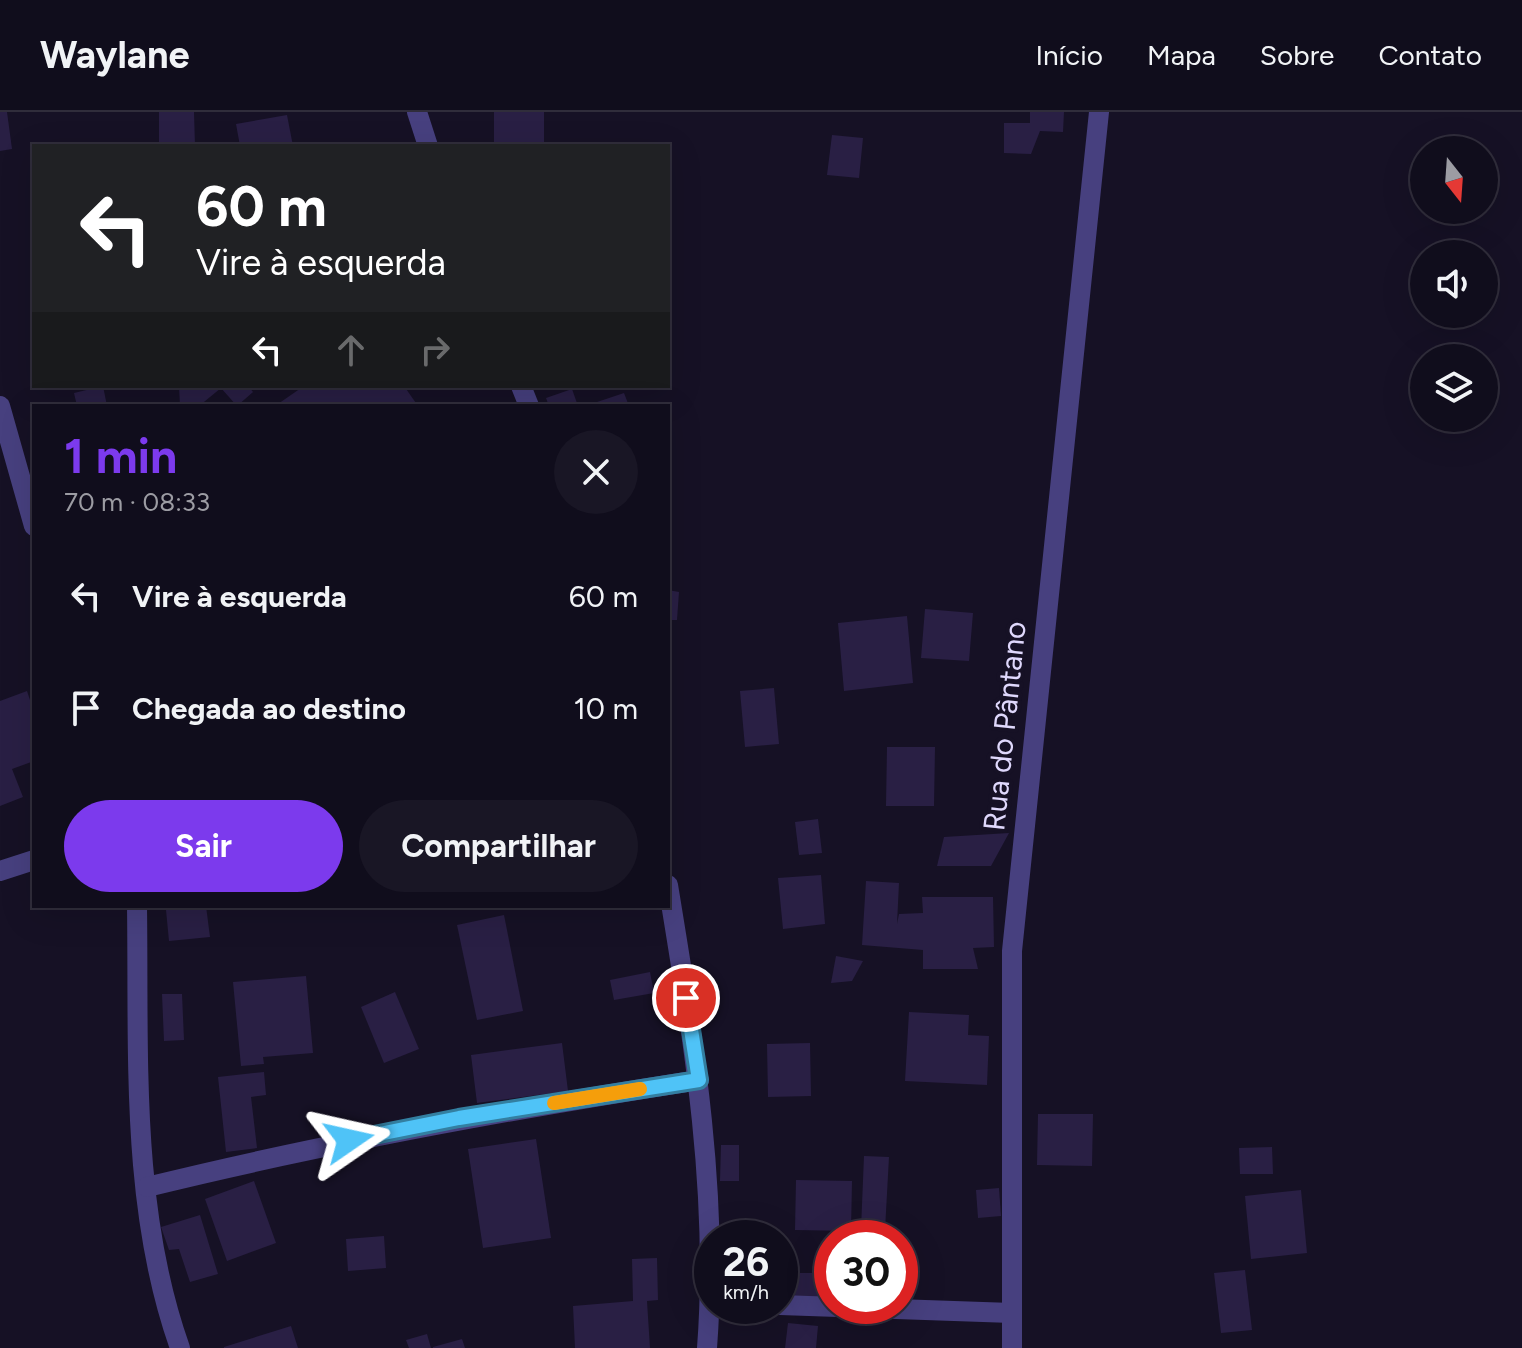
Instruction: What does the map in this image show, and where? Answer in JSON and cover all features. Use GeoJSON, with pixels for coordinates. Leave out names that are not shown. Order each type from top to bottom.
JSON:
{"type":"FeatureCollection","features":[{"type":"Feature","properties":{"kind":"street"},"geometry":{"type":"LineString","coordinates":[[417,112],[427,144]]}},
{"type":"Feature","properties":{"kind":"street","name":"Rua do Pântano"},"geometry":{"type":"LineString","coordinates":[[1012,1348],[1012,951],[1099,112]]}},
{"type":"Feature","properties":{"kind":"street"},"geometry":{"type":"LineString","coordinates":[[0,406],[32,519]]}},
{"type":"Feature","properties":{"kind":"street"},"geometry":{"type":"LineString","coordinates":[[0,871],[32,861]]}},
{"type":"Feature","properties":{"kind":"street"},"geometry":{"type":"LineString","coordinates":[[670,898],[699,1080],[708,1220]]}},
{"type":"Feature","properties":{"kind":"street"},"geometry":{"type":"LineString","coordinates":[[137,908],[140,1108],[153,1251],[180,1348]]}},
{"type":"Feature","properties":{"kind":"street"},"geometry":{"type":"LineString","coordinates":[[147,1187],[293,1151],[459,1118],[699,1080]]}},
{"type":"Feature","properties":{"kind":"street"},"geometry":{"type":"LineString","coordinates":[[798,1306],[1012,1313]]}},
{"type":"Feature","properties":{"kind":"street"},"geometry":{"type":"LineString","coordinates":[[707,1348],[709,1324]]}},
{"type":"Feature","properties":{"kind":"building"},"geometry":{"type":"Polygon","coordinates":[[[0,112],[7,112],[12,149],[0,151],[0,112]]]}},
{"type":"Feature","properties":{"kind":"building"},"geometry":{"type":"Polygon","coordinates":[[[159,112],[194,112],[195,144],[159,144],[159,112]]]}},
{"type":"Feature","properties":{"kind":"building"},"geometry":{"type":"Polygon","coordinates":[[[494,112],[544,112],[544,144],[494,144],[494,112]]]}},
{"type":"Feature","properties":{"kind":"building"},"geometry":{"type":"Polygon","coordinates":[[[1030,112],[1064,112],[1063,132],[1040,131],[1031,154],[1004,153],[1004,123],[1030,123],[1030,112]]]}},
{"type":"Feature","properties":{"kind":"building"},"geometry":{"type":"Polygon","coordinates":[[[287,115],[293,144],[240,144],[236,124],[287,115]]]}},
{"type":"Feature","properties":{"kind":"building"},"geometry":{"type":"Polygon","coordinates":[[[832,135],[863,138],[859,178],[827,175],[832,135]]]}},
{"type":"Feature","properties":{"kind":"building"},"geometry":{"type":"Polygon","coordinates":[[[103,388],[107,404],[77,404],[74,393],[103,388]]]}},
{"type":"Feature","properties":{"kind":"building"},"geometry":{"type":"Polygon","coordinates":[[[179,388],[221,388],[201,404],[180,404],[179,388]]]}},
{"type":"Feature","properties":{"kind":"building"},"geometry":{"type":"Polygon","coordinates":[[[221,388],[250,388],[253,392],[235,404],[221,388]]]}},
{"type":"Feature","properties":{"kind":"building"},"geometry":{"type":"Polygon","coordinates":[[[301,388],[405,388],[417,404],[278,404],[301,388]]]}},
{"type":"Feature","properties":{"kind":"building"},"geometry":{"type":"Polygon","coordinates":[[[572,389],[577,404],[548,404],[546,398],[572,389]]]}},
{"type":"Feature","properties":{"kind":"building"},"geometry":{"type":"Polygon","coordinates":[[[624,393],[628,404],[591,404],[624,393]]]}},
{"type":"Feature","properties":{"kind":"building"},"geometry":{"type":"Polygon","coordinates":[[[670,590],[679,592],[677,620],[670,620],[670,590]]]}},
{"type":"Feature","properties":{"kind":"building"},"geometry":{"type":"Polygon","coordinates":[[[925,609],[973,613],[969,661],[921,658],[925,609]]]}},
{"type":"Feature","properties":{"kind":"building"},"geometry":{"type":"Polygon","coordinates":[[[907,616],[913,683],[844,691],[838,623],[907,616]]]}},
{"type":"Feature","properties":{"kind":"building"},"geometry":{"type":"Polygon","coordinates":[[[774,688],[779,744],[745,747],[740,691],[774,688]]]}},
{"type":"Feature","properties":{"kind":"building"},"geometry":{"type":"Polygon","coordinates":[[[27,691],[32,706],[32,762],[12,769],[23,797],[0,806],[0,701],[27,691]]]}},
{"type":"Feature","properties":{"kind":"building"},"geometry":{"type":"Polygon","coordinates":[[[887,747],[935,747],[934,806],[886,806],[887,747]]]}},
{"type":"Feature","properties":{"kind":"building"},"geometry":{"type":"Polygon","coordinates":[[[818,819],[822,853],[799,855],[795,822],[818,819]]]}},
{"type":"Feature","properties":{"kind":"building"},"geometry":{"type":"Polygon","coordinates":[[[1009,833],[991,866],[937,866],[944,837],[1009,833]]]}},
{"type":"Feature","properties":{"kind":"building"},"geometry":{"type":"Polygon","coordinates":[[[821,875],[825,924],[783,929],[778,878],[821,875]]]}},
{"type":"Feature","properties":{"kind":"building"},"geometry":{"type":"Polygon","coordinates":[[[866,881],[899,883],[897,924],[899,914],[923,913],[922,897],[993,897],[994,947],[973,948],[978,969],[923,969],[923,950],[862,945],[866,881]]]}},
{"type":"Feature","properties":{"kind":"building"},"geometry":{"type":"Polygon","coordinates":[[[206,908],[210,937],[169,941],[166,910],[206,908]]]}},
{"type":"Feature","properties":{"kind":"building"},"geometry":{"type":"Polygon","coordinates":[[[504,915],[523,1011],[477,1020],[457,925],[504,915]]]}},
{"type":"Feature","properties":{"kind":"building"},"geometry":{"type":"Polygon","coordinates":[[[836,956],[863,961],[852,981],[831,983],[836,956]]]}},
{"type":"Feature","properties":{"kind":"building"},"geometry":{"type":"Polygon","coordinates":[[[650,972],[654,993],[614,1000],[610,980],[650,972]]]}},
{"type":"Feature","properties":{"kind":"building"},"geometry":{"type":"Polygon","coordinates":[[[306,976],[313,1053],[263,1057],[264,1064],[241,1066],[233,982],[306,976]]]}},
{"type":"Feature","properties":{"kind":"building"},"geometry":{"type":"Polygon","coordinates":[[[395,992],[419,1049],[384,1063],[361,1007],[395,992]]]}},
{"type":"Feature","properties":{"kind":"building"},"geometry":{"type":"Polygon","coordinates":[[[162,994],[182,994],[184,1040],[164,1041],[162,994]]]}},
{"type":"Feature","properties":{"kind":"building"},"geometry":{"type":"Polygon","coordinates":[[[909,1012],[969,1015],[968,1035],[989,1036],[987,1085],[905,1081],[909,1012]]]}},
{"type":"Feature","properties":{"kind":"building"},"geometry":{"type":"Polygon","coordinates":[[[562,1043],[568,1091],[477,1103],[471,1055],[562,1043]]]}},
{"type":"Feature","properties":{"kind":"building"},"geometry":{"type":"Polygon","coordinates":[[[810,1043],[811,1096],[768,1097],[767,1044],[810,1043]]]}},
{"type":"Feature","properties":{"kind":"building"},"geometry":{"type":"Polygon","coordinates":[[[264,1072],[266,1095],[251,1097],[257,1148],[226,1152],[218,1077],[264,1072]]]}},
{"type":"Feature","properties":{"kind":"building"},"geometry":{"type":"Polygon","coordinates":[[[1038,1114],[1093,1114],[1092,1166],[1037,1165],[1038,1114]]]}},
{"type":"Feature","properties":{"kind":"building"},"geometry":{"type":"Polygon","coordinates":[[[536,1139],[551,1238],[483,1248],[468,1149],[536,1139]]]}},
{"type":"Feature","properties":{"kind":"building"},"geometry":{"type":"Polygon","coordinates":[[[721,1145],[739,1145],[739,1181],[720,1181],[721,1145]]]}},
{"type":"Feature","properties":{"kind":"building"},"geometry":{"type":"Polygon","coordinates":[[[1272,1147],[1273,1174],[1240,1174],[1239,1148],[1272,1147]]]}},
{"type":"Feature","properties":{"kind":"building"},"geometry":{"type":"Polygon","coordinates":[[[864,1156],[889,1157],[886,1220],[861,1220],[864,1156]]]}},
{"type":"Feature","properties":{"kind":"building"},"geometry":{"type":"Polygon","coordinates":[[[796,1180],[852,1181],[851,1220],[814,1220],[814,1230],[798,1230],[798,1220],[795,1220],[796,1180]]]}},
{"type":"Feature","properties":{"kind":"building"},"geometry":{"type":"Polygon","coordinates":[[[254,1181],[276,1243],[227,1261],[205,1199],[254,1181]]]}},
{"type":"Feature","properties":{"kind":"building"},"geometry":{"type":"Polygon","coordinates":[[[999,1188],[1001,1216],[978,1218],[976,1190],[999,1188]]]}},
{"type":"Feature","properties":{"kind":"building"},"geometry":{"type":"Polygon","coordinates":[[[1301,1190],[1307,1253],[1251,1259],[1245,1196],[1301,1190]]]}},
{"type":"Feature","properties":{"kind":"building"},"geometry":{"type":"Polygon","coordinates":[[[200,1215],[218,1274],[190,1282],[179,1249],[169,1250],[161,1227],[200,1215]]]}},
{"type":"Feature","properties":{"kind":"building"},"geometry":{"type":"Polygon","coordinates":[[[384,1236],[386,1268],[348,1271],[346,1239],[384,1236]]]}},
{"type":"Feature","properties":{"kind":"building"},"geometry":{"type":"Polygon","coordinates":[[[657,1258],[658,1300],[647,1301],[650,1348],[575,1348],[573,1306],[633,1301],[632,1259],[657,1258]]]}},
{"type":"Feature","properties":{"kind":"building"},"geometry":{"type":"Polygon","coordinates":[[[1245,1270],[1252,1330],[1221,1333],[1214,1273],[1245,1270]]]}},
{"type":"Feature","properties":{"kind":"building"},"geometry":{"type":"Polygon","coordinates":[[[798,1273],[814,1273],[814,1298],[798,1298],[798,1273]]]}},
{"type":"Feature","properties":{"kind":"building"},"geometry":{"type":"Polygon","coordinates":[[[788,1324],[818,1326],[816,1348],[785,1348],[788,1324]]]}},
{"type":"Feature","properties":{"kind":"building"},"geometry":{"type":"Polygon","coordinates":[[[291,1326],[298,1348],[224,1348],[224,1347],[291,1326]]]}},
{"type":"Feature","properties":{"kind":"building"},"geometry":{"type":"Polygon","coordinates":[[[427,1334],[431,1348],[409,1348],[406,1340],[427,1334]]]}},
{"type":"Feature","properties":{"kind":"building"},"geometry":{"type":"Polygon","coordinates":[[[462,1339],[465,1348],[433,1348],[433,1347],[462,1339]]]}},
{"type":"Feature","properties":{"kind":"slow traffic"},"geometry":{"type":"LineString","coordinates":[[554,1103],[640,1089]]}},
{"type":"Feature","properties":{"kind":"route"},"geometry":{"type":"LineString","coordinates":[[349,1140],[459,1118],[699,1080],[686,998]]}}]}
